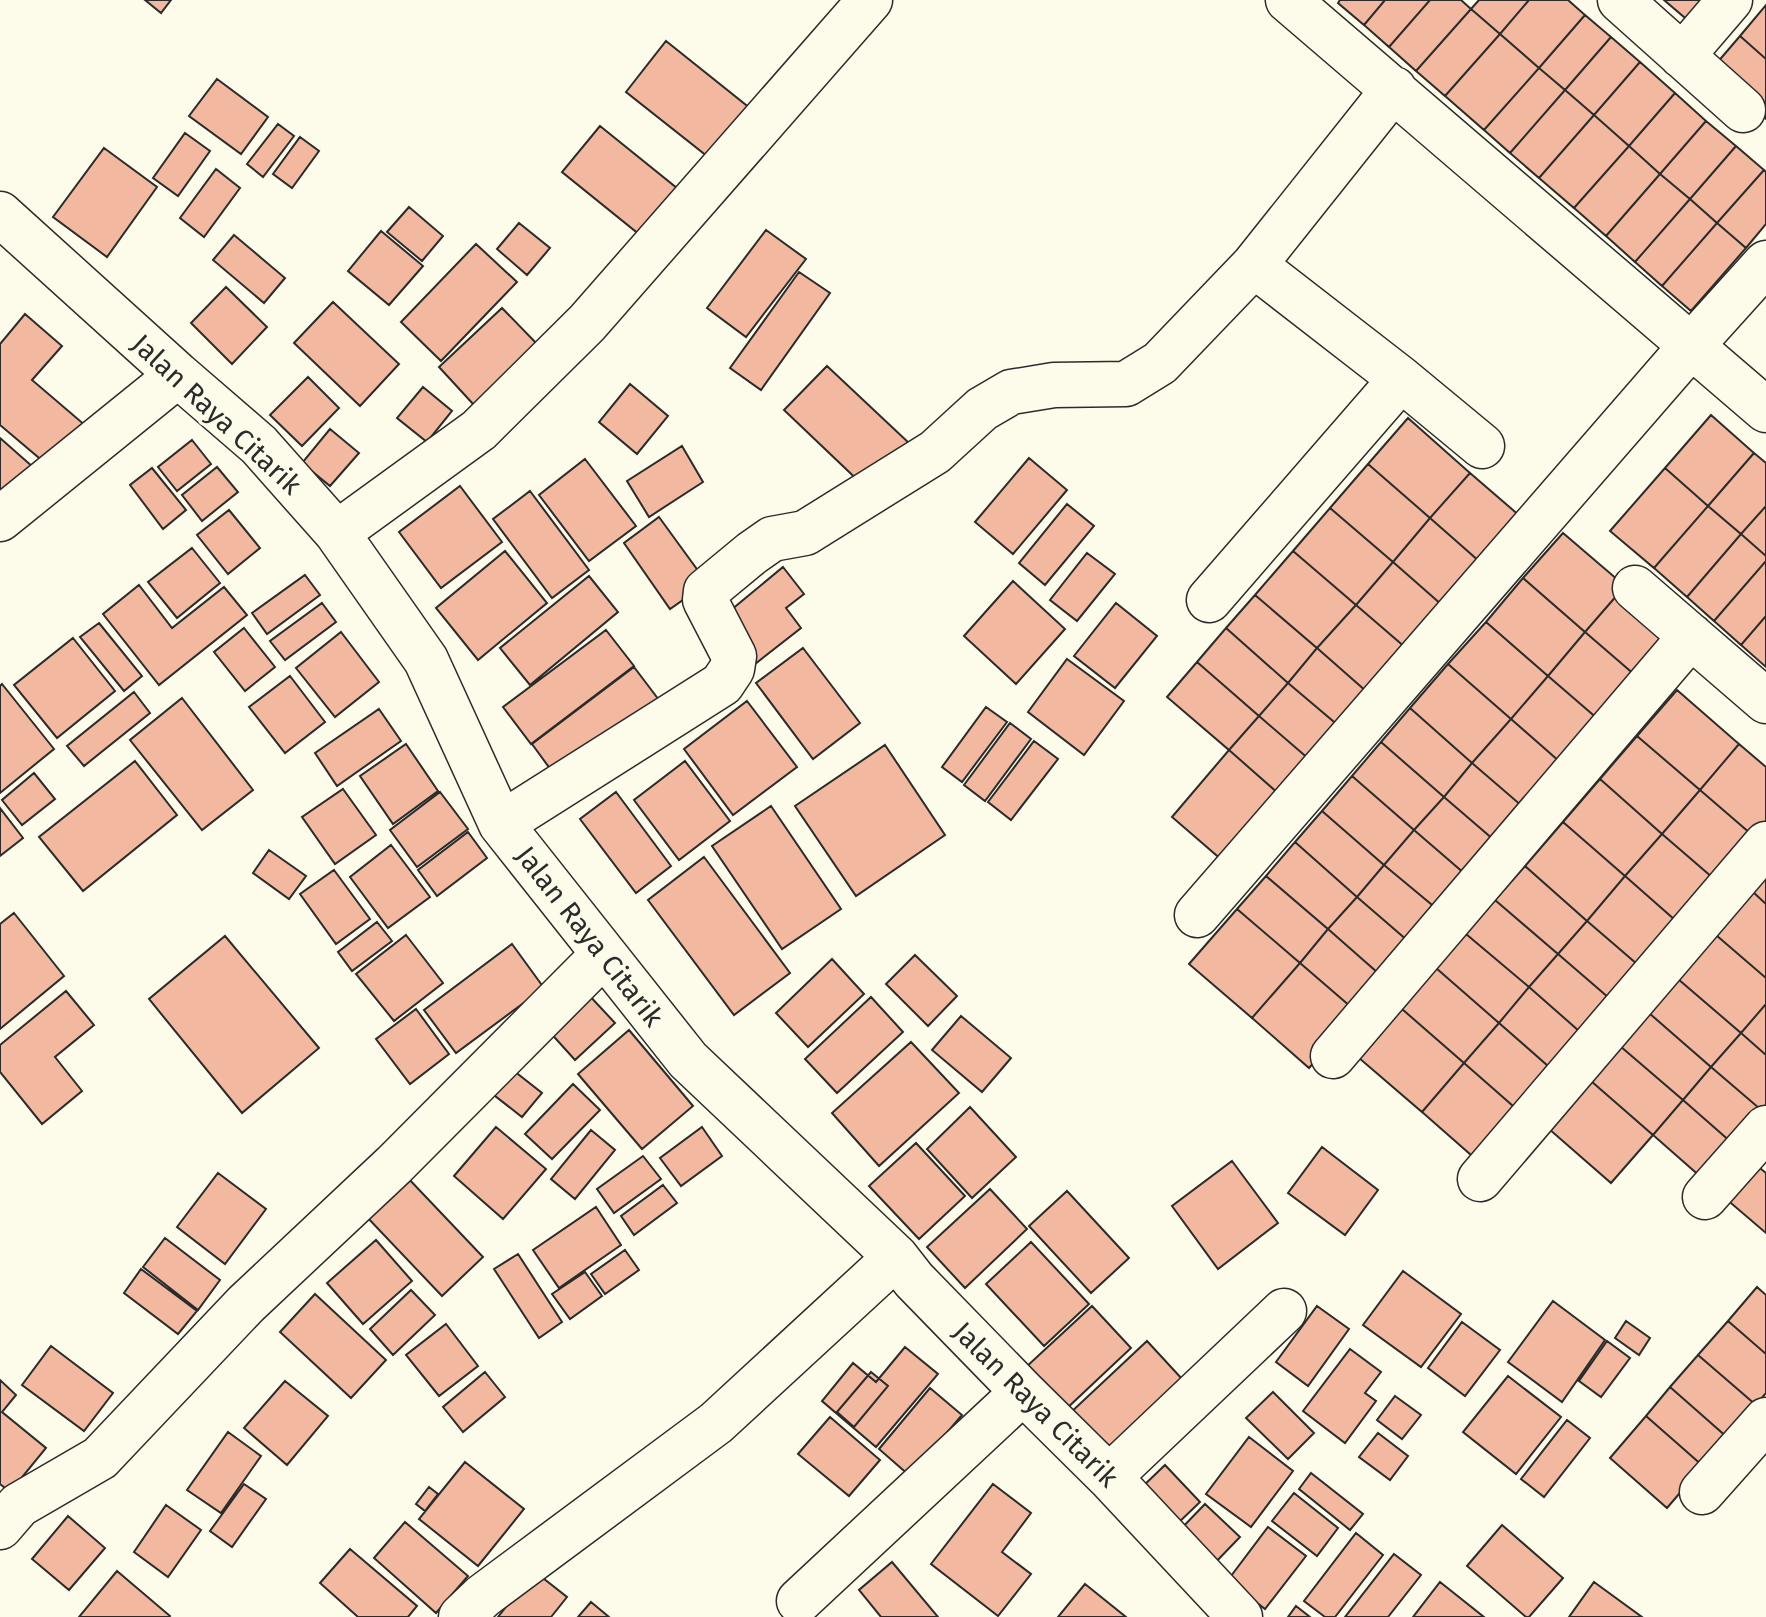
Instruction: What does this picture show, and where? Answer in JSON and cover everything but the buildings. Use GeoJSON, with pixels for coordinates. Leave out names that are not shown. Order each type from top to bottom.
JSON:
{"type":"FeatureCollection","features":[{"type":"Feature","properties":{"kind":"street"},"geometry":{"type":"LineString","coordinates":[[337,533],[479,430],[587,323],[870,0]]}},
{"type":"Feature","properties":{"kind":"street"},"geometry":{"type":"LineString","coordinates":[[1288,0],[1766,410]]}},
{"type":"Feature","properties":{"kind":"street"},"geometry":{"type":"LineString","coordinates":[[1620,0],[1743,110]]}},
{"type":"Feature","properties":{"kind":"street"},"geometry":{"type":"LineString","coordinates":[[1682,56],[1730,0]]}},
{"type":"Feature","properties":{"kind":"street"},"geometry":{"type":"LineString","coordinates":[[501,824],[722,684],[732,669],[734,656],[704,596],[706,591],[772,539],[805,533],[935,452],[982,409],[1011,392],[1054,385],[1126,384],[1160,363],[1254,265],[1394,89]]}},
{"type":"Feature","properties":{"kind":"street","name":"Jalan Raya Citarik"},"geometry":{"type":"LineString","coordinates":[[0,214],[259,445],[337,533],[426,660],[501,824],[688,1060],[896,1257],[914,1280],[1109,1477],[1240,1617]]}},
{"type":"Feature","properties":{"kind":"street"},"geometry":{"type":"LineString","coordinates":[[1197,915],[1766,263]]}},
{"type":"Feature","properties":{"kind":"street"},"geometry":{"type":"LineString","coordinates":[[1254,265],[1482,446]]}},
{"type":"Feature","properties":{"kind":"street"},"geometry":{"type":"LineString","coordinates":[[0,519],[178,375]]}},
{"type":"Feature","properties":{"kind":"street"},"geometry":{"type":"LineString","coordinates":[[1209,600],[1401,379]]}},
{"type":"Feature","properties":{"kind":"street"},"geometry":{"type":"LineString","coordinates":[[1635,588],[1766,701]]}},
{"type":"Feature","properties":{"kind":"street"},"geometry":{"type":"LineString","coordinates":[[1333,1056],[1691,636]]}},
{"type":"Feature","properties":{"kind":"street"},"geometry":{"type":"LineString","coordinates":[[1480,1179],[1766,844]]}},
{"type":"Feature","properties":{"kind":"street"},"geometry":{"type":"LineString","coordinates":[[0,1527],[19,1505],[100,1458],[246,1304],[394,1165],[604,954]]}},
{"type":"Feature","properties":{"kind":"street"},"geometry":{"type":"LineString","coordinates":[[1705,1197],[1766,1128]]}},
{"type":"Feature","properties":{"kind":"street"},"geometry":{"type":"LineString","coordinates":[[461,1617],[483,1596],[716,1423],[896,1257]]}},
{"type":"Feature","properties":{"kind":"street"},"geometry":{"type":"LineString","coordinates":[[1109,1477],[1284,1311]]}},
{"type":"Feature","properties":{"kind":"street"},"geometry":{"type":"LineString","coordinates":[[799,1601],[1023,1392]]}},
{"type":"Feature","properties":{"kind":"street"},"geometry":{"type":"LineString","coordinates":[[1702,1492],[1766,1420]]}}]}
